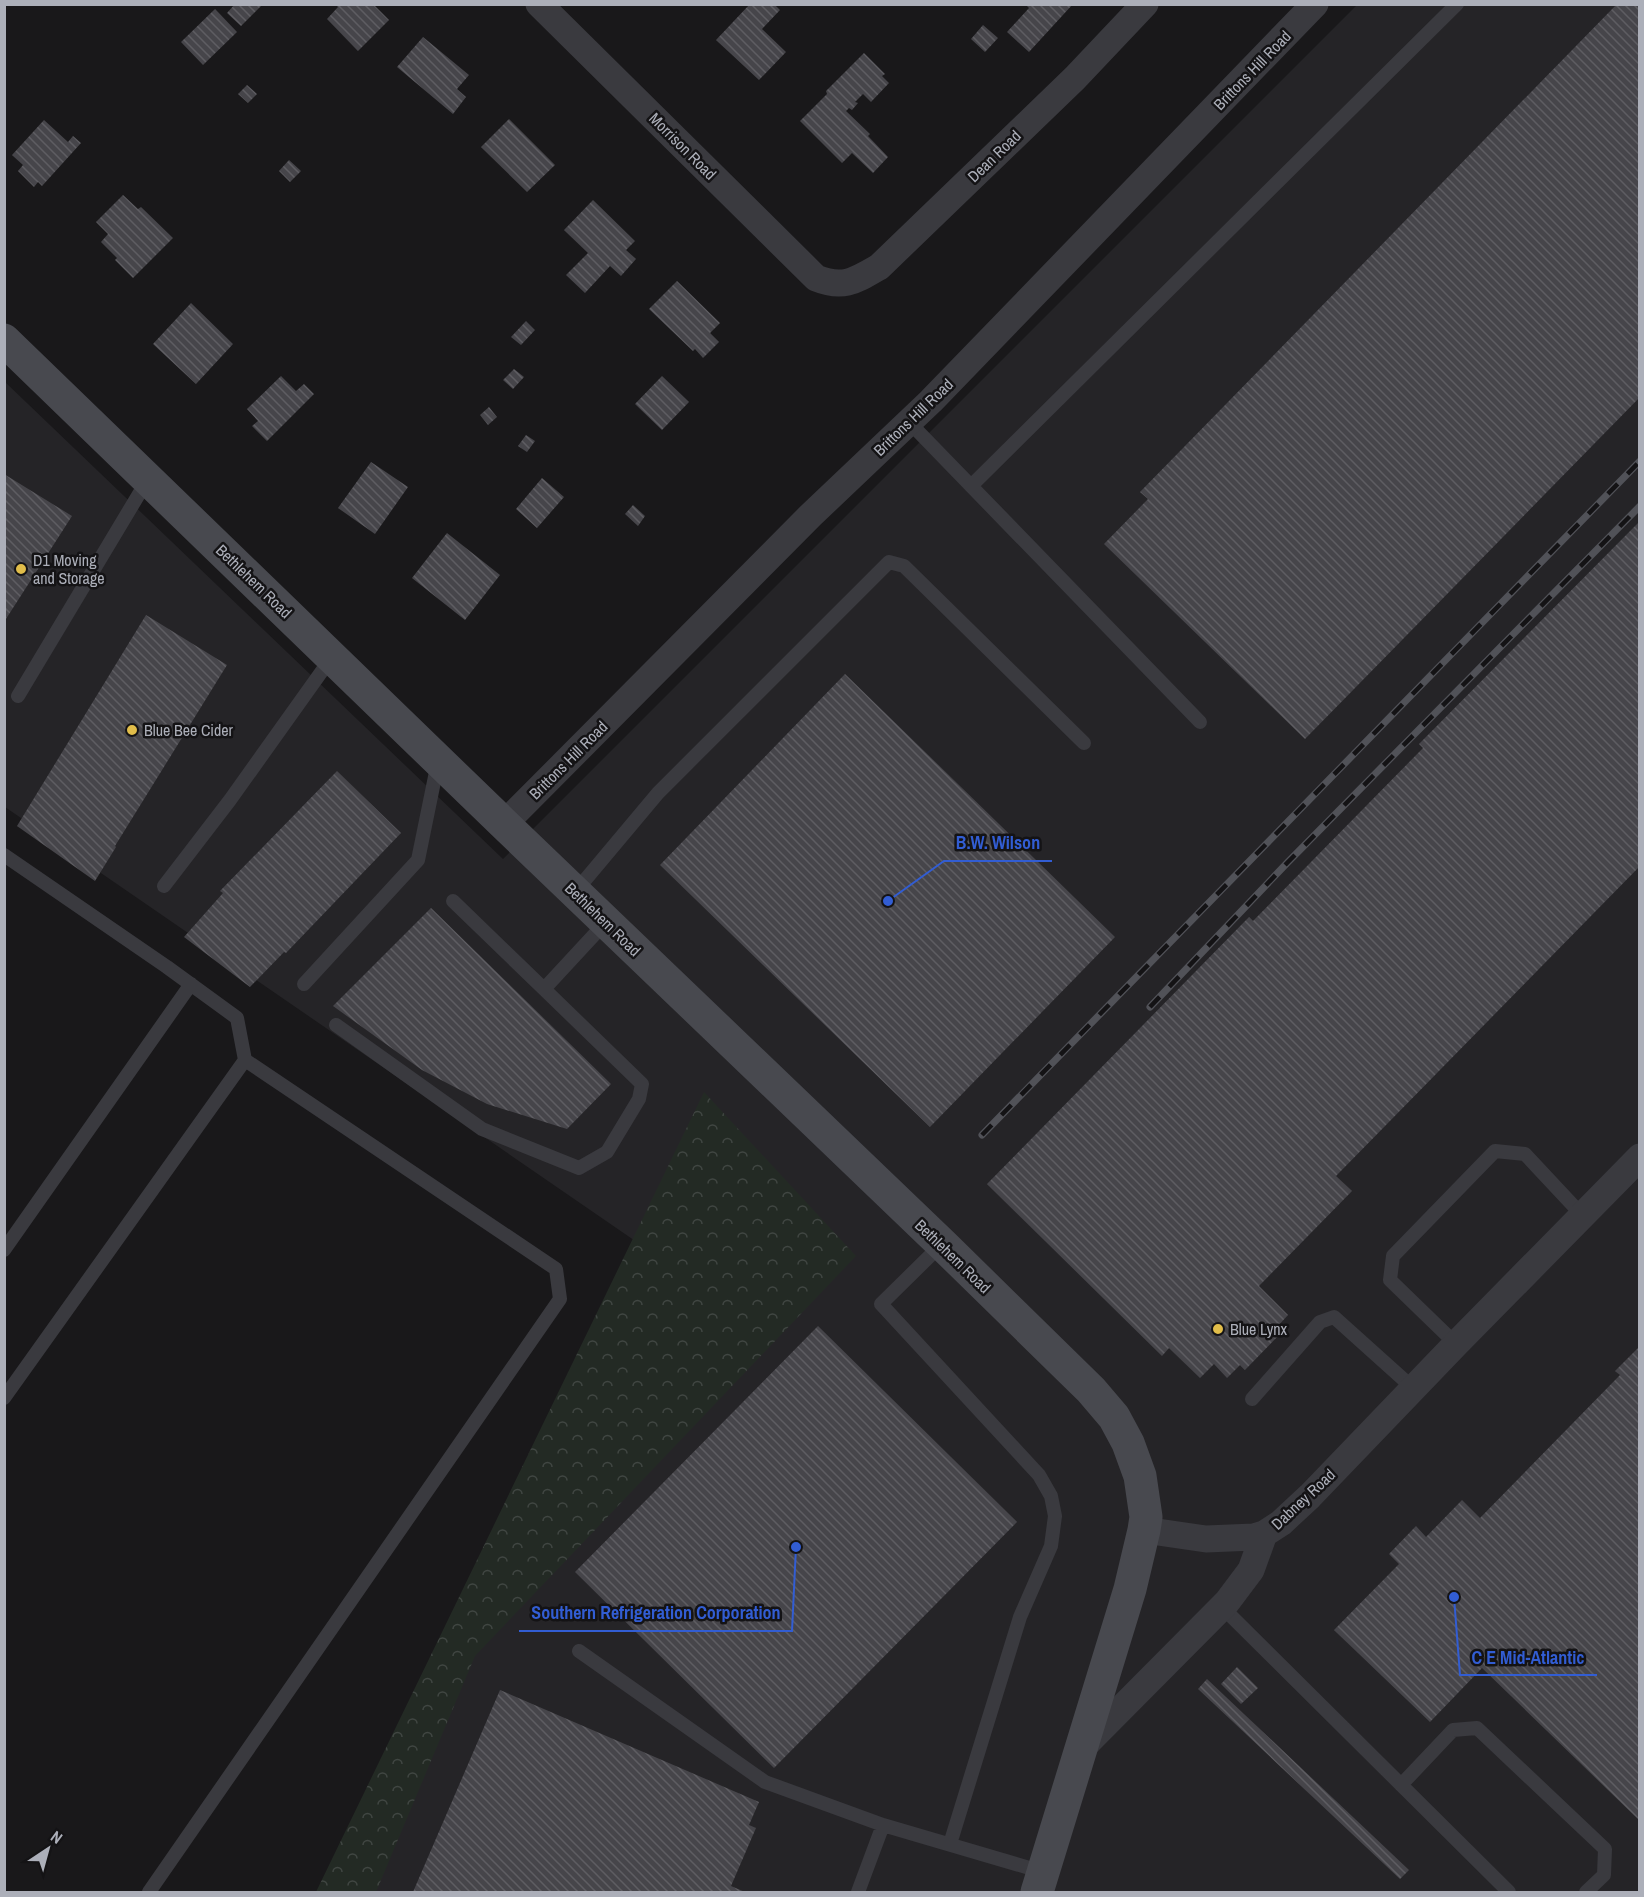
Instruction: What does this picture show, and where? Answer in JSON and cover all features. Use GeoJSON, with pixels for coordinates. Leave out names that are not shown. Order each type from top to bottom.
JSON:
{"type":"FeatureCollection","features":[{"type":"Feature","properties":{"kind":"street","name":"Morrison Road"},"geometry":{"type":"LineString","coordinates":[[539,4],[816,278],[830,284]]}},
{"type":"Feature","properties":{"kind":"street","name":"Dean Road"},"geometry":{"type":"LineString","coordinates":[[830,284],[842,285],[879,267],[1076,78],[1145,4]]}},
{"type":"Feature","properties":{"kind":"street","name":"Brittons Hill Road"},"geometry":{"type":"LineString","coordinates":[[504,824],[811,515],[909,422],[1316,4]]}},
{"type":"Feature","properties":{"kind":"street","name":"Bethlehem Road"},"geometry":{"type":"LineString","coordinates":[[4,340],[1091,1390],[1114,1417],[1128,1443],[1140,1476],[1146,1517],[1144,1530]]}},
{"type":"Feature","properties":{"kind":"street","name":"Dabney Road"},"geometry":{"type":"LineString","coordinates":[[1144,1530],[1206,1539],[1254,1537],[1264,1534],[1281,1523],[1640,1157]]}},
{"type":"Feature","properties":{"kind":"street"},"geometry":{"type":"LineString","coordinates":[[1040,1882],[1130,1588],[1144,1530]]}},
{"type":"Feature","properties":{"kind":"street"},"geometry":{"type":"LineString","coordinates":[[1082,1748],[1245,1581],[1264,1534]]}},
{"type":"Feature","properties":{"kind":"lane"},"geometry":{"type":"LineString","coordinates":[[972,486],[1457,4]]}},
{"type":"Feature","properties":{"kind":"lane"},"geometry":{"type":"LineString","coordinates":[[909,422],[1200,722]]}},
{"type":"Feature","properties":{"kind":"lane"},"geometry":{"type":"LineString","coordinates":[[18,696],[148,479]]}},
{"type":"Feature","properties":{"kind":"lane"},"geometry":{"type":"LineString","coordinates":[[575,892],[658,793],[889,562],[904,566],[1084,743]]}},
{"type":"Feature","properties":{"kind":"lane"},"geometry":{"type":"LineString","coordinates":[[164,886],[230,800],[332,657]]}},
{"type":"Feature","properties":{"kind":"lane"},"geometry":{"type":"LineString","coordinates":[[304,984],[418,860],[438,760]]}},
{"type":"Feature","properties":{"kind":"lane"},"geometry":{"type":"LineString","coordinates":[[4,855],[237,1018],[245,1060],[556,1269],[560,1299],[149,1893]]}},
{"type":"Feature","properties":{"kind":"lane"},"geometry":{"type":"LineString","coordinates":[[336,1025],[482,1129],[579,1168],[607,1152],[639,1099],[642,1084],[453,901]]}},
{"type":"Feature","properties":{"kind":"lane"},"geometry":{"type":"LineString","coordinates":[[544,989],[606,922]]}},
{"type":"Feature","properties":{"kind":"lane"},"geometry":{"type":"LineString","coordinates":[[4,1250],[191,984]]}},
{"type":"Feature","properties":{"kind":"lane"},"geometry":{"type":"LineString","coordinates":[[4,1398],[245,1060]]}},
{"type":"Feature","properties":{"kind":"lane"},"geometry":{"type":"LineString","coordinates":[[1456,1344],[1390,1280],[1393,1256],[1495,1151],[1524,1154],[1582,1215]]}},
{"type":"Feature","properties":{"kind":"lane"},"geometry":{"type":"LineString","coordinates":[[942,1244],[881,1304],[1039,1475],[1051,1496],[1055,1516],[1051,1546],[1020,1617],[950,1844]]}},
{"type":"Feature","properties":{"kind":"lane"},"geometry":{"type":"LineString","coordinates":[[1252,1399],[1320,1322],[1334,1317],[1413,1388]]}},
{"type":"Feature","properties":{"kind":"lane"},"geometry":{"type":"LineString","coordinates":[[1222,1607],[1509,1893]]}},
{"type":"Feature","properties":{"kind":"lane"},"geometry":{"type":"LineString","coordinates":[[579,1651],[765,1782],[883,1825],[950,1844],[1040,1882]]}},
{"type":"Feature","properties":{"kind":"lane"},"geometry":{"type":"LineString","coordinates":[[1401,1785],[1453,1730],[1477,1728],[1605,1849],[1604,1875],[1586,1893]]}},
{"type":"Feature","properties":{"kind":"lane"},"geometry":{"type":"LineString","coordinates":[[858,1893],[883,1825]]}},
{"type":"Feature","properties":{"kind":"shaded area"},"geometry":{"type":"Polygon","coordinates":[[[1357,5],[1639,5],[1639,1892],[359,1892],[641,1245],[5,807],[4,381],[503,859],[1357,5]]]}},
{"type":"Feature","properties":{"kind":"green space"},"geometry":{"type":"Polygon","coordinates":[[[704,1092],[856,1256],[475,1656],[376,1892],[316,1892],[704,1092]]]}},
{"type":"Feature","properties":{"kind":"building"},"geometry":{"type":"Polygon","coordinates":[[[235,4],[263,4],[241,26],[227,13],[235,4]]]}},
{"type":"Feature","properties":{"kind":"building"},"geometry":{"type":"Polygon","coordinates":[[[335,4],[373,4],[389,20],[358,51],[327,19],[338,7],[335,4]]]}},
{"type":"Feature","properties":{"kind":"building"},"geometry":{"type":"Polygon","coordinates":[[[750,4],[774,4],[780,10],[762,29],[786,52],[759,80],[716,40],[750,4]]]}},
{"type":"Feature","properties":{"kind":"building"},"geometry":{"type":"Polygon","coordinates":[[[1025,4],[1073,4],[1029,52],[1007,32],[1029,8],[1025,4]]]}},
{"type":"Feature","properties":{"kind":"building"},"geometry":{"type":"Polygon","coordinates":[[[1617,4],[1640,4],[1640,397],[1305,739],[1104,544],[1148,499],[1140,492],[1617,4]]]}},
{"type":"Feature","properties":{"kind":"building"},"geometry":{"type":"Polygon","coordinates":[[[215,9],[237,32],[203,65],[181,42],[215,9]]]}},
{"type":"Feature","properties":{"kind":"building"},"geometry":{"type":"Polygon","coordinates":[[[983,25],[998,38],[985,52],[971,39],[983,25]]]}},
{"type":"Feature","properties":{"kind":"building"},"geometry":{"type":"Polygon","coordinates":[[[423,37],[469,75],[457,89],[466,97],[453,114],[397,67],[423,37]]]}},
{"type":"Feature","properties":{"kind":"building"},"geometry":{"type":"Polygon","coordinates":[[[864,53],[885,74],[882,76],[889,83],[871,102],[863,94],[855,102],[858,103],[852,110],[849,108],[846,111],[870,134],[868,136],[888,157],[873,173],[852,153],[842,163],[800,121],[864,53]]]}},
{"type":"Feature","properties":{"kind":"building"},"geometry":{"type":"Polygon","coordinates":[[[247,85],[257,94],[248,103],[238,94],[247,85]]]}},
{"type":"Feature","properties":{"kind":"building"},"geometry":{"type":"Polygon","coordinates":[[[509,119],[555,165],[527,192],[481,147],[509,119]]]}},
{"type":"Feature","properties":{"kind":"building"},"geometry":{"type":"Polygon","coordinates":[[[44,120],[68,142],[73,136],[81,143],[42,186],[38,182],[34,187],[18,171],[23,165],[12,155],[44,120]]]}},
{"type":"Feature","properties":{"kind":"building"},"geometry":{"type":"Polygon","coordinates":[[[289,160],[301,171],[290,182],[279,171],[289,160]]]}},
{"type":"Feature","properties":{"kind":"building"},"geometry":{"type":"Polygon","coordinates":[[[123,195],[138,209],[141,207],[173,238],[133,278],[101,242],[108,234],[96,222],[123,195]]]}},
{"type":"Feature","properties":{"kind":"building"},"geometry":{"type":"Polygon","coordinates":[[[593,200],[635,241],[626,250],[636,259],[621,276],[610,266],[585,293],[566,275],[588,253],[564,230],[593,200]]]}},
{"type":"Feature","properties":{"kind":"building"},"geometry":{"type":"Polygon","coordinates":[[[677,281],[720,323],[710,333],[719,342],[703,358],[649,309],[677,281]]]}},
{"type":"Feature","properties":{"kind":"building"},"geometry":{"type":"Polygon","coordinates":[[[191,303],[233,344],[196,384],[153,344],[191,303]]]}},
{"type":"Feature","properties":{"kind":"building"},"geometry":{"type":"Polygon","coordinates":[[[526,321],[535,330],[521,345],[511,337],[526,321]]]}},
{"type":"Feature","properties":{"kind":"building"},"geometry":{"type":"Polygon","coordinates":[[[514,369],[524,377],[513,389],[503,380],[514,369]]]}},
{"type":"Feature","properties":{"kind":"building"},"geometry":{"type":"Polygon","coordinates":[[[281,376],[296,391],[304,384],[314,394],[267,441],[252,426],[258,421],[247,409],[281,376]]]}},
{"type":"Feature","properties":{"kind":"building"},"geometry":{"type":"Polygon","coordinates":[[[662,376],[689,402],[662,430],[635,404],[662,376]]]}},
{"type":"Feature","properties":{"kind":"building"},"geometry":{"type":"Polygon","coordinates":[[[489,407],[497,417],[488,425],[480,415],[489,407]]]}},
{"type":"Feature","properties":{"kind":"building"},"geometry":{"type":"Polygon","coordinates":[[[526,435],[535,441],[527,452],[518,446],[526,435]]]}},
{"type":"Feature","properties":{"kind":"building"},"geometry":{"type":"Polygon","coordinates":[[[371,462],[408,487],[375,534],[338,508],[371,462]]]}},
{"type":"Feature","properties":{"kind":"building","name":"D1 Moving and Storage"},"geometry":{"type":"Polygon","coordinates":[[[4,474],[72,516],[4,622],[4,474]]]}},
{"type":"Feature","properties":{"kind":"building"},"geometry":{"type":"Polygon","coordinates":[[[542,478],[564,497],[537,528],[516,509],[542,478]]]}},
{"type":"Feature","properties":{"kind":"building"},"geometry":{"type":"Polygon","coordinates":[[[633,505],[645,516],[638,526],[625,514],[633,505]]]}},
{"type":"Feature","properties":{"kind":"building"},"geometry":{"type":"Polygon","coordinates":[[[1640,521],[1640,866],[1336,1176],[1352,1191],[1259,1286],[1288,1315],[1277,1327],[1282,1332],[1245,1370],[1240,1365],[1227,1378],[1214,1364],[1200,1378],[1169,1348],[1162,1356],[987,1184],[1249,917],[1253,921],[1423,748],[1419,744],[1640,521]]]}},
{"type":"Feature","properties":{"kind":"building"},"geometry":{"type":"Polygon","coordinates":[[[447,533],[500,575],[465,620],[412,578],[447,533]]]}},
{"type":"Feature","properties":{"kind":"building"},"geometry":{"type":"Polygon","coordinates":[[[146,615],[227,665],[95,881],[17,826],[146,615]]]}},
{"type":"Feature","properties":{"kind":"building"},"geometry":{"type":"Polygon","coordinates":[[[845,674],[1115,937],[930,1127],[660,865],[845,674]]]}},
{"type":"Feature","properties":{"kind":"building"},"geometry":{"type":"Polygon","coordinates":[[[337,771],[401,833],[286,953],[284,952],[250,987],[184,937],[223,893],[220,891],[337,771]]]}},
{"type":"Feature","properties":{"kind":"building"},"geometry":{"type":"Polygon","coordinates":[[[431,908],[611,1084],[567,1129],[487,1104],[422,1070],[333,1006],[431,908]]]}},
{"type":"Feature","properties":{"kind":"building"},"geometry":{"type":"Polygon","coordinates":[[[818,1326],[1017,1522],[774,1768],[575,1572],[818,1326]]]}},
{"type":"Feature","properties":{"kind":"building"},"geometry":{"type":"Polygon","coordinates":[[[1640,1346],[1640,1821],[1482,1668],[1430,1722],[1334,1630],[1399,1564],[1389,1554],[1416,1526],[1426,1537],[1462,1500],[1480,1518],[1620,1375],[1615,1371],[1640,1346]]]}},
{"type":"Feature","properties":{"kind":"building"},"geometry":{"type":"Polygon","coordinates":[[[1237,1667],[1258,1688],[1241,1704],[1221,1684],[1237,1667]]]}},
{"type":"Feature","properties":{"kind":"building"},"geometry":{"type":"Polygon","coordinates":[[[1207,1679],[1409,1870],[1400,1879],[1198,1689],[1207,1679]]]}},
{"type":"Feature","properties":{"kind":"building"},"geometry":{"type":"Polygon","coordinates":[[[500,1690],[759,1802],[749,1825],[756,1828],[731,1886],[745,1892],[413,1892],[500,1690]]]}},
{"type":"Feature","properties":{"kind":"railway"},"geometry":{"type":"LineString","coordinates":[[982,1135],[1640,461]]}},
{"type":"Feature","properties":{"kind":"railway"},"geometry":{"type":"LineString","coordinates":[[1150,1007],[1288,862],[1640,506]]}},
{"type":"Feature","properties":{"kind":"place","name":"D1 Moving and Storage"},"geometry":{"type":"Point","coordinates":[21,569]}},
{"type":"Feature","properties":{"kind":"place","name":"Blue Bee Cider"},"geometry":{"type":"Point","coordinates":[132,730]}},
{"type":"Feature","properties":{"kind":"place","name":"B.W. Wilson"},"geometry":{"type":"Point","coordinates":[888,901]}},
{"type":"Feature","properties":{"kind":"place","name":"Blue Lynx"},"geometry":{"type":"Point","coordinates":[1218,1329]}},
{"type":"Feature","properties":{"kind":"place","name":"Southern Refrigeration Corporation"},"geometry":{"type":"Point","coordinates":[796,1547]}},
{"type":"Feature","properties":{"kind":"place","name":"C E Mid-Atlantic"},"geometry":{"type":"Point","coordinates":[1454,1597]}}]}
